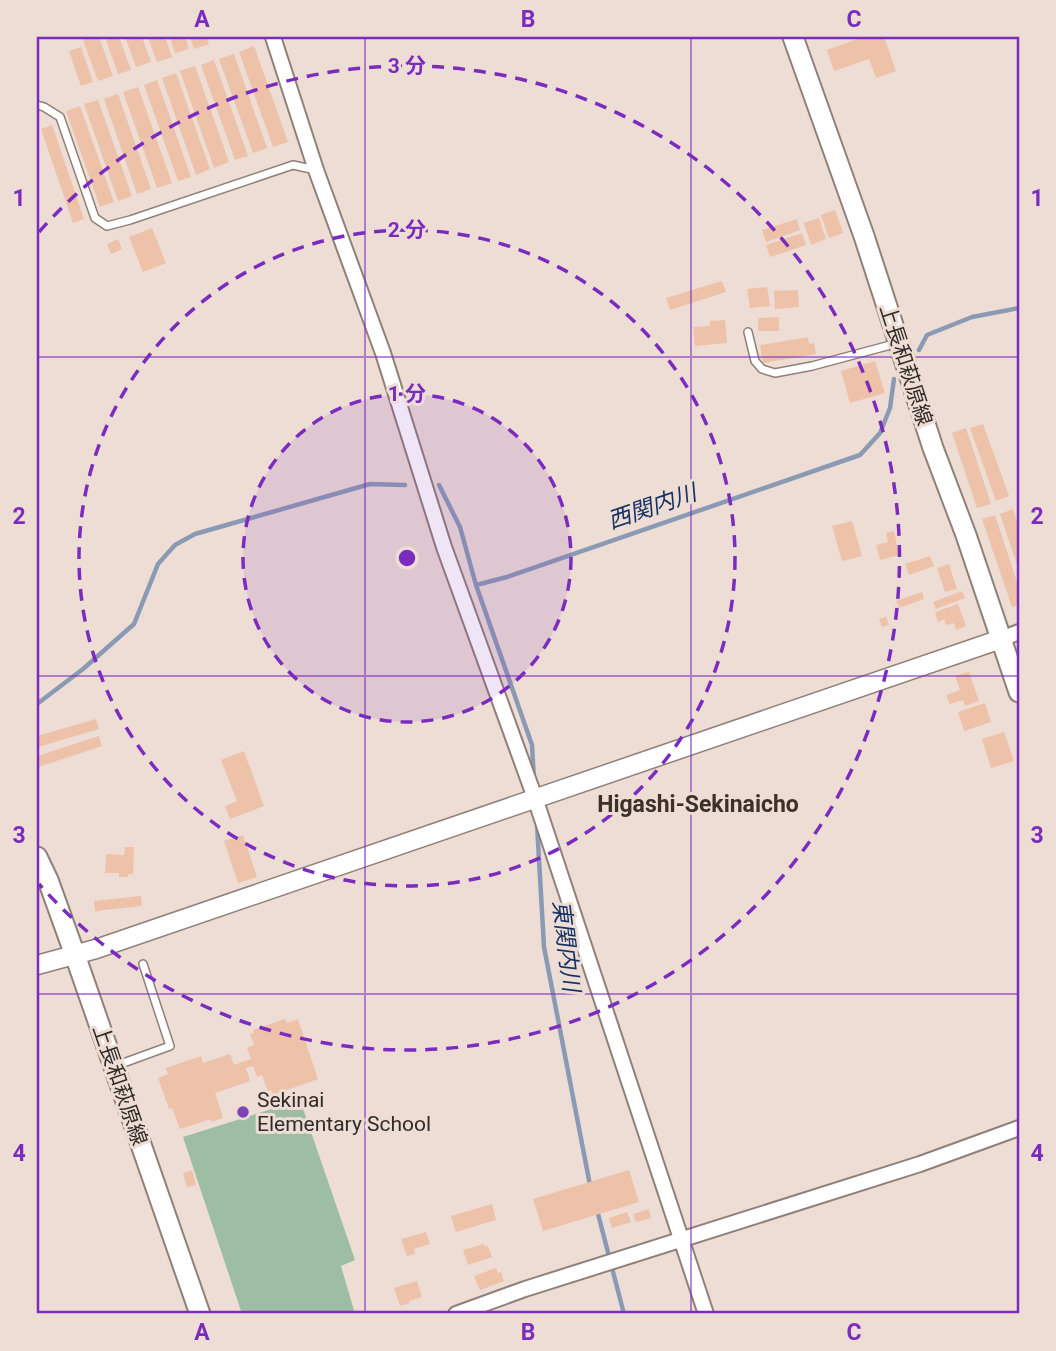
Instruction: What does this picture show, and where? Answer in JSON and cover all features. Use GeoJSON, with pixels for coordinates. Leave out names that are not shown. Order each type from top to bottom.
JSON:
{"type":"FeatureCollection","features":[{"type":"Feature","properties":{"kind":"main road","name":"上長和萩原線"},"geometry":{"type":"LineString","coordinates":[[793,37],[898,343],[1010,636],[1019,692]]}},
{"type":"Feature","properties":{"kind":"main road","name":"上長和萩原線"},"geometry":{"type":"LineString","coordinates":[[37,856],[48,880],[200,1314]]}},
{"type":"Feature","properties":{"kind":"street"},"geometry":{"type":"LineString","coordinates":[[273,37],[316,170],[383,353],[444,547],[535,798],[706,1314]]}},
{"type":"Feature","properties":{"kind":"street"},"geometry":{"type":"LineString","coordinates":[[37,965],[75,956],[1010,636]]}},
{"type":"Feature","properties":{"kind":"street"},"geometry":{"type":"LineString","coordinates":[[456,1314],[525,1289],[920,1164],[1019,1128]]}},
{"type":"Feature","properties":{"kind":"lane"},"geometry":{"type":"LineString","coordinates":[[37,105],[60,117],[95,218],[107,226],[293,165],[316,170]]}},
{"type":"Feature","properties":{"kind":"lane"},"geometry":{"type":"LineString","coordinates":[[748,332],[755,361],[762,369],[775,373],[898,343]]}},
{"type":"Feature","properties":{"kind":"lane"},"geometry":{"type":"LineString","coordinates":[[114,1066],[170,1046],[143,964]]}},
{"type":"Feature","properties":{"kind":"green space"},"geometry":{"type":"Polygon","coordinates":[[[300,1100],[355,1260],[341,1266],[355,1314],[242,1314],[183,1137],[300,1100]]]}},
{"type":"Feature","properties":{"kind":"building"},"geometry":{"type":"Polygon","coordinates":[[[82,37],[99,37],[113,76],[98,81],[82,37]]]}},
{"type":"Feature","properties":{"kind":"building"},"geometry":{"type":"Polygon","coordinates":[[[105,37],[119,37],[131,70],[118,74],[105,37]]]}},
{"type":"Feature","properties":{"kind":"building"},"geometry":{"type":"Polygon","coordinates":[[[125,37],[142,37],[151,62],[136,67],[125,37]]]}},
{"type":"Feature","properties":{"kind":"building"},"geometry":{"type":"Polygon","coordinates":[[[148,37],[165,37],[172,57],[157,62],[148,37]]]}},
{"type":"Feature","properties":{"kind":"building"},"geometry":{"type":"Polygon","coordinates":[[[170,37],[185,37],[189,49],[175,53],[170,37]]]}},
{"type":"Feature","properties":{"kind":"building"},"geometry":{"type":"Polygon","coordinates":[[[190,37],[207,37],[209,44],[194,49],[190,37]]]}},
{"type":"Feature","properties":{"kind":"building"},"geometry":{"type":"Polygon","coordinates":[[[860,37],[884,37],[896,71],[876,78],[869,59],[834,71],[827,50],[860,37]]]}},
{"type":"Feature","properties":{"kind":"building"},"geometry":{"type":"Polygon","coordinates":[[[254,46],[288,142],[273,147],[239,52],[254,46]]]}},
{"type":"Feature","properties":{"kind":"building"},"geometry":{"type":"Polygon","coordinates":[[[81,47],[93,82],[81,86],[69,51],[81,47]]]}},
{"type":"Feature","properties":{"kind":"building"},"geometry":{"type":"Polygon","coordinates":[[[234,54],[267,148],[253,153],[219,59],[234,54]]]}},
{"type":"Feature","properties":{"kind":"building"},"geometry":{"type":"Polygon","coordinates":[[[214,60],[248,156],[235,160],[201,65],[214,60]]]}},
{"type":"Feature","properties":{"kind":"building"},"geometry":{"type":"Polygon","coordinates":[[[195,66],[229,162],[214,168],[180,71],[195,66]]]}},
{"type":"Feature","properties":{"kind":"building"},"geometry":{"type":"Polygon","coordinates":[[[176,73],[210,169],[196,175],[162,78],[176,73]]]}},
{"type":"Feature","properties":{"kind":"building"},"geometry":{"type":"Polygon","coordinates":[[[157,80],[191,177],[178,181],[144,85],[157,80]]]}},
{"type":"Feature","properties":{"kind":"building"},"geometry":{"type":"Polygon","coordinates":[[[138,87],[172,183],[157,188],[123,92],[138,87]]]}},
{"type":"Feature","properties":{"kind":"building"},"geometry":{"type":"Polygon","coordinates":[[[118,94],[151,189],[137,194],[104,99],[118,94]]]}},
{"type":"Feature","properties":{"kind":"building"},"geometry":{"type":"Polygon","coordinates":[[[98,100],[132,196],[118,201],[84,104],[98,100]]]}},
{"type":"Feature","properties":{"kind":"building"},"geometry":{"type":"Polygon","coordinates":[[[80,106],[114,202],[100,207],[66,111],[80,106]]]}},
{"type":"Feature","properties":{"kind":"building"},"geometry":{"type":"Polygon","coordinates":[[[52,125],[84,219],[73,223],[41,129],[52,125]]]}},
{"type":"Feature","properties":{"kind":"building"},"geometry":{"type":"Polygon","coordinates":[[[835,210],[843,233],[829,238],[821,215],[835,210]]]}},
{"type":"Feature","properties":{"kind":"building"},"geometry":{"type":"Polygon","coordinates":[[[819,218],[826,239],[811,245],[804,223],[819,218]]]}},
{"type":"Feature","properties":{"kind":"building"},"geometry":{"type":"Polygon","coordinates":[[[797,219],[800,230],[766,242],[762,230],[797,219]]]}},
{"type":"Feature","properties":{"kind":"building"},"geometry":{"type":"Polygon","coordinates":[[[152,228],[166,263],[143,272],[129,237],[152,228]]]}},
{"type":"Feature","properties":{"kind":"building"},"geometry":{"type":"Polygon","coordinates":[[[802,233],[806,245],[770,257],[766,245],[802,233]]]}},
{"type":"Feature","properties":{"kind":"building"},"geometry":{"type":"Polygon","coordinates":[[[118,239],[122,249],[111,254],[107,244],[118,239]]]}},
{"type":"Feature","properties":{"kind":"building"},"geometry":{"type":"Polygon","coordinates":[[[722,281],[726,292],[670,310],[666,298],[722,281]]]}},
{"type":"Feature","properties":{"kind":"building"},"geometry":{"type":"Polygon","coordinates":[[[767,287],[770,306],[750,308],[747,289],[767,287]]]}},
{"type":"Feature","properties":{"kind":"building"},"geometry":{"type":"Polygon","coordinates":[[[798,290],[799,307],[775,309],[774,291],[798,290]]]}},
{"type":"Feature","properties":{"kind":"building"},"geometry":{"type":"Polygon","coordinates":[[[779,317],[779,331],[758,331],[758,318],[779,317]]]}},
{"type":"Feature","properties":{"kind":"building"},"geometry":{"type":"Polygon","coordinates":[[[725,320],[727,343],[695,346],[693,327],[710,326],[710,321],[725,320]]]}},
{"type":"Feature","properties":{"kind":"building"},"geometry":{"type":"Polygon","coordinates":[[[808,337],[809,344],[814,343],[816,354],[763,363],[760,345],[808,337]]]}},
{"type":"Feature","properties":{"kind":"building"},"geometry":{"type":"Polygon","coordinates":[[[875,361],[885,393],[850,403],[841,371],[875,361]]]}},
{"type":"Feature","properties":{"kind":"building"},"geometry":{"type":"Polygon","coordinates":[[[983,424],[1009,496],[996,501],[970,428],[983,424]]]}},
{"type":"Feature","properties":{"kind":"building"},"geometry":{"type":"Polygon","coordinates":[[[966,428],[991,504],[977,508],[952,433],[966,428]]]}},
{"type":"Feature","properties":{"kind":"building"},"geometry":{"type":"Polygon","coordinates":[[[1013,509],[1019,528],[1019,571],[1000,514],[1013,509]]]}},
{"type":"Feature","properties":{"kind":"building"},"geometry":{"type":"Polygon","coordinates":[[[995,515],[1019,588],[1019,605],[1012,607],[982,519],[995,515]]]}},
{"type":"Feature","properties":{"kind":"building"},"geometry":{"type":"Polygon","coordinates":[[[852,521],[862,556],[842,561],[832,526],[852,521]]]}},
{"type":"Feature","properties":{"kind":"building"},"geometry":{"type":"Polygon","coordinates":[[[894,531],[899,555],[880,560],[876,545],[888,542],[886,533],[894,531]]]}},
{"type":"Feature","properties":{"kind":"building"},"geometry":{"type":"Polygon","coordinates":[[[930,556],[934,566],[909,575],[905,564],[930,556]]]}},
{"type":"Feature","properties":{"kind":"building"},"geometry":{"type":"Polygon","coordinates":[[[949,564],[957,589],[945,592],[937,568],[949,564]]]}},
{"type":"Feature","properties":{"kind":"building"},"geometry":{"type":"Polygon","coordinates":[[[962,591],[965,598],[936,609],[933,602],[962,591]]]}},
{"type":"Feature","properties":{"kind":"building"},"geometry":{"type":"Polygon","coordinates":[[[922,592],[924,599],[899,608],[896,601],[922,592]]]}},
{"type":"Feature","properties":{"kind":"building"},"geometry":{"type":"Polygon","coordinates":[[[958,604],[966,626],[956,630],[954,623],[946,625],[944,619],[938,622],[935,612],[958,604]]]}},
{"type":"Feature","properties":{"kind":"building"},"geometry":{"type":"Polygon","coordinates":[[[886,617],[889,625],[882,627],[879,619],[886,617]]]}},
{"type":"Feature","properties":{"kind":"building"},"geometry":{"type":"Polygon","coordinates":[[[969,672],[979,701],[965,706],[963,700],[950,704],[946,695],[960,690],[955,676],[969,672]]]}},
{"type":"Feature","properties":{"kind":"building"},"geometry":{"type":"Polygon","coordinates":[[[985,703],[991,722],[964,731],[958,712],[985,703]]]}},
{"type":"Feature","properties":{"kind":"building"},"geometry":{"type":"Polygon","coordinates":[[[96,719],[99,729],[38,747],[37,736],[96,719]]]}},
{"type":"Feature","properties":{"kind":"building"},"geometry":{"type":"Polygon","coordinates":[[[1004,732],[1014,761],[991,768],[982,739],[1004,732]]]}},
{"type":"Feature","properties":{"kind":"building"},"geometry":{"type":"Polygon","coordinates":[[[99,736],[102,746],[38,767],[37,756],[99,736]]]}},
{"type":"Feature","properties":{"kind":"building"},"geometry":{"type":"Polygon","coordinates":[[[244,751],[264,806],[230,819],[225,806],[237,801],[221,760],[244,751]]]}},
{"type":"Feature","properties":{"kind":"building"},"geometry":{"type":"Polygon","coordinates":[[[243,835],[257,877],[238,883],[224,841],[243,835]]]}},
{"type":"Feature","properties":{"kind":"building"},"geometry":{"type":"Polygon","coordinates":[[[125,847],[134,847],[133,874],[119,877],[119,873],[105,873],[106,854],[124,855],[125,847]]]}},
{"type":"Feature","properties":{"kind":"building"},"geometry":{"type":"Polygon","coordinates":[[[141,896],[142,906],[95,911],[94,901],[141,896]]]}},
{"type":"Feature","properties":{"kind":"building"},"geometry":{"type":"Polygon","coordinates":[[[285,1019],[287,1023],[298,1019],[318,1079],[273,1095],[271,1090],[268,1091],[262,1075],[257,1077],[253,1066],[246,1068],[250,1081],[215,1093],[223,1118],[180,1129],[172,1108],[169,1109],[158,1078],[168,1074],[166,1068],[201,1056],[203,1063],[230,1054],[234,1065],[251,1059],[247,1048],[254,1045],[250,1034],[254,1033],[253,1030],[285,1019]]]}},
{"type":"Feature","properties":{"kind":"building"},"geometry":{"type":"Polygon","coordinates":[[[192,1170],[196,1185],[187,1187],[183,1173],[192,1170]]]}},
{"type":"Feature","properties":{"kind":"building"},"geometry":{"type":"Polygon","coordinates":[[[629,1170],[639,1202],[543,1231],[533,1199],[629,1170]]]}},
{"type":"Feature","properties":{"kind":"building"},"geometry":{"type":"Polygon","coordinates":[[[492,1204],[496,1220],[456,1232],[451,1216],[492,1204]]]}},
{"type":"Feature","properties":{"kind":"building"},"geometry":{"type":"Polygon","coordinates":[[[649,1209],[651,1218],[636,1222],[633,1214],[649,1209]]]}},
{"type":"Feature","properties":{"kind":"building"},"geometry":{"type":"Polygon","coordinates":[[[627,1212],[631,1222],[612,1228],[609,1218],[627,1212]]]}},
{"type":"Feature","properties":{"kind":"building"},"geometry":{"type":"Polygon","coordinates":[[[426,1232],[430,1244],[414,1249],[415,1254],[407,1256],[401,1239],[426,1232]]]}},
{"type":"Feature","properties":{"kind":"building"},"geometry":{"type":"Polygon","coordinates":[[[484,1244],[485,1247],[488,1246],[492,1257],[468,1265],[463,1250],[484,1244]]]}},
{"type":"Feature","properties":{"kind":"building"},"geometry":{"type":"Polygon","coordinates":[[[496,1268],[498,1273],[501,1272],[504,1281],[480,1290],[474,1276],[496,1268]]]}},
{"type":"Feature","properties":{"kind":"building"},"geometry":{"type":"Polygon","coordinates":[[[417,1281],[422,1297],[400,1306],[394,1288],[417,1281]]]}},
{"type":"Feature","properties":{"kind":"waterway","name":"西関内川"},"geometry":{"type":"LineString","coordinates":[[919,350],[927,335],[972,317],[1019,308]]}},
{"type":"Feature","properties":{"kind":"waterway","name":"西関内川"},"geometry":{"type":"LineString","coordinates":[[476,585],[507,577],[860,455],[880,433],[890,408],[894,379]]}},
{"type":"Feature","properties":{"kind":"waterway","name":"西関内川"},"geometry":{"type":"LineString","coordinates":[[37,704],[83,669],[134,624],[158,564],[175,545],[195,534],[370,484],[405,485]]}},
{"type":"Feature","properties":{"kind":"waterway","name":"東関内川"},"geometry":{"type":"LineString","coordinates":[[439,485],[460,527],[476,585],[532,745],[534,780]]}},
{"type":"Feature","properties":{"kind":"waterway","name":"東関内川"},"geometry":{"type":"LineString","coordinates":[[537,824],[544,947],[590,1185]]}},
{"type":"Feature","properties":{"kind":"waterway","name":"東関内川"},"geometry":{"type":"LineString","coordinates":[[597,1210],[624,1314]]}},
{"type":"Feature","properties":{"kind":"place","name":"Sekinai Elementary School"},"geometry":{"type":"Point","coordinates":[243,1112]}},
{"type":"Feature","properties":{"kind":"district","name":"Higashi-Sekinaicho"},"geometry":{"type":"Point","coordinates":[698,804]}}]}
